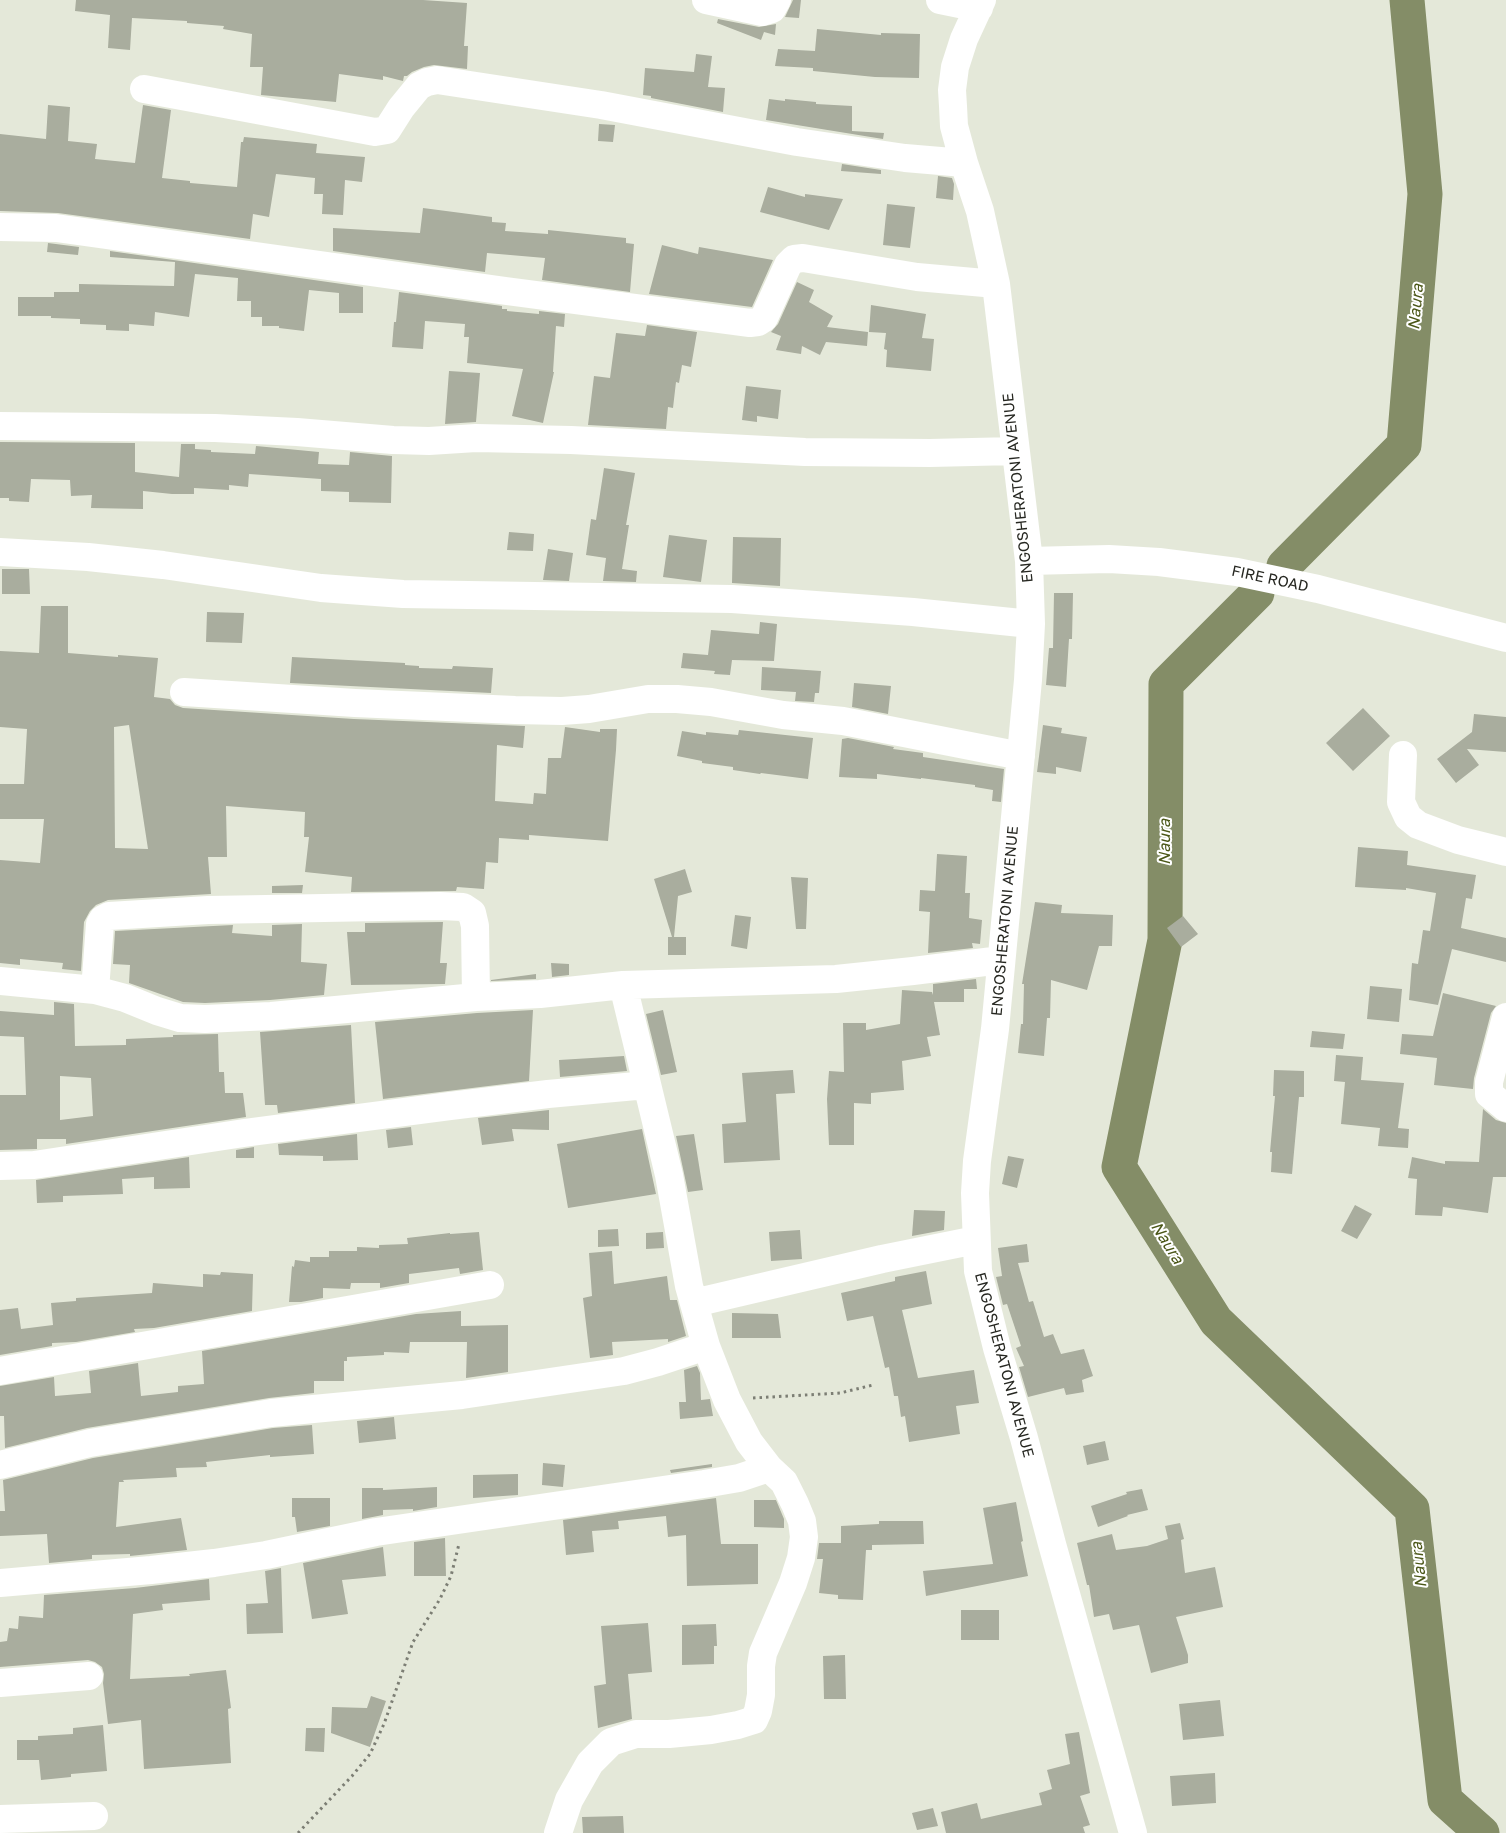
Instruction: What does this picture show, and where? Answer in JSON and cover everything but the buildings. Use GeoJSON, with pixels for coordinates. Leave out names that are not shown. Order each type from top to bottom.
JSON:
{"type":"FeatureCollection","features":[{"type":"Feature","properties":{"kind":"street"},"geometry":{"type":"LineString","coordinates":[[706,0],[762,12],[772,9],[777,0]]}},
{"type":"Feature","properties":{"kind":"street"},"geometry":{"type":"LineString","coordinates":[[940,0],[981,4]]}},
{"type":"Feature","properties":{"kind":"street","name":"ENGOSHERATONI AVENUE"},"geometry":{"type":"LineString","coordinates":[[981,4],[964,39],[955,67],[952,90],[954,126],[980,211],[996,284],[1029,561],[1031,624],[1021,756],[995,1029],[976,1161],[975,1193],[978,1272],[997,1348],[1024,1438],[1131,1832]]}},
{"type":"Feature","properties":{"kind":"street"},"geometry":{"type":"LineString","coordinates":[[144,89],[375,132],[387,130],[419,86],[426,82],[437,80],[601,106],[797,142],[906,158],[964,163]]}},
{"type":"Feature","properties":{"kind":"street"},"geometry":{"type":"LineString","coordinates":[[0,227],[56,228],[506,292],[750,323],[758,322],[764,318],[788,265],[794,259],[803,258],[916,277],[996,284]]}},
{"type":"Feature","properties":{"kind":"street"},"geometry":{"type":"LineString","coordinates":[[0,426],[215,428],[297,432],[393,440],[429,441],[476,438],[571,440],[805,452],[930,453],[1015,450]]}},
{"type":"Feature","properties":{"kind":"street"},"geometry":{"type":"LineString","coordinates":[[0,552],[88,557],[163,565],[330,589],[403,594],[732,600],[885,610],[1031,624]]}},
{"type":"Feature","properties":{"kind":"street","name":"FIRE ROAD"},"geometry":{"type":"LineString","coordinates":[[1029,561],[1108,559],[1159,562],[1237,572],[1318,589],[1506,638]]}},
{"type":"Feature","properties":{"kind":"street"},"geometry":{"type":"LineString","coordinates":[[184,692],[356,703],[562,711],[589,709],[648,699],[677,699],[711,702],[783,715],[843,721],[1021,756]]}},
{"type":"Feature","properties":{"kind":"street"},"geometry":{"type":"LineString","coordinates":[[1403,755],[1401,802],[1408,817],[1418,825],[1458,840],[1506,852]]}},
{"type":"Feature","properties":{"kind":"street"},"geometry":{"type":"LineString","coordinates":[[95,990],[100,924],[103,919],[110,916],[208,910],[440,906],[463,907],[472,913],[476,926],[476,997]]}},
{"type":"Feature","properties":{"kind":"street"},"geometry":{"type":"LineString","coordinates":[[0,981],[95,990],[125,998],[180,1018],[205,1019],[271,1016],[476,997],[540,994],[623,985],[836,978],[913,972],[1001,960]]}},
{"type":"Feature","properties":{"kind":"street"},"geometry":{"type":"LineString","coordinates":[[558,1833],[569,1800],[590,1763],[611,1742],[636,1734],[668,1734],[711,1730],[754,1720],[761,1695],[763,1653],[793,1583],[801,1558],[804,1537],[802,1521],[784,1482],[769,1468],[749,1442],[727,1400],[706,1346],[689,1286],[670,1174],[623,985]]}},
{"type":"Feature","properties":{"kind":"street"},"geometry":{"type":"LineString","coordinates":[[1506,1017],[1489,1082],[1489,1094],[1506,1108]]}},
{"type":"Feature","properties":{"kind":"street"},"geometry":{"type":"LineString","coordinates":[[0,1166],[34,1165],[244,1133],[450,1106],[548,1094],[647,1085]]}},
{"type":"Feature","properties":{"kind":"street"},"geometry":{"type":"LineString","coordinates":[[694,1303],[873,1261],[976,1240]]}},
{"type":"Feature","properties":{"kind":"street"},"geometry":{"type":"LineString","coordinates":[[0,1371],[490,1285]]}},
{"type":"Feature","properties":{"kind":"street"},"geometry":{"type":"LineString","coordinates":[[0,1465],[90,1443],[271,1413],[462,1395],[624,1371],[706,1346]]}},
{"type":"Feature","properties":{"kind":"street"},"geometry":{"type":"LineString","coordinates":[[0,1583],[214,1563],[266,1555],[376,1532],[704,1484],[739,1478],[769,1468]]}},
{"type":"Feature","properties":{"kind":"street"},"geometry":{"type":"LineString","coordinates":[[0,1683],[89,1676]]}},
{"type":"Feature","properties":{"kind":"street"},"geometry":{"type":"LineString","coordinates":[[0,1818],[94,1816]]}},
{"type":"Feature","properties":{"kind":"path"},"geometry":{"type":"LineString","coordinates":[[727,1400],[840,1393],[873,1385]]}},
{"type":"Feature","properties":{"kind":"path"},"geometry":{"type":"LineString","coordinates":[[298,1833],[352,1776],[370,1754],[384,1724],[413,1642],[440,1599],[451,1576],[465,1519]]}},
{"type":"Feature","properties":{"kind":"waterway","name":"Naura"},"geometry":{"type":"LineString","coordinates":[[1284,566],[1404,445],[1425,194],[1407,0]]}},
{"type":"Feature","properties":{"kind":"waterway","name":"Naura"},"geometry":{"type":"LineString","coordinates":[[1257,593],[1166,684],[1165,940],[1119,1167],[1216,1321],[1412,1509],[1445,1800],[1482,1833]]}}]}
